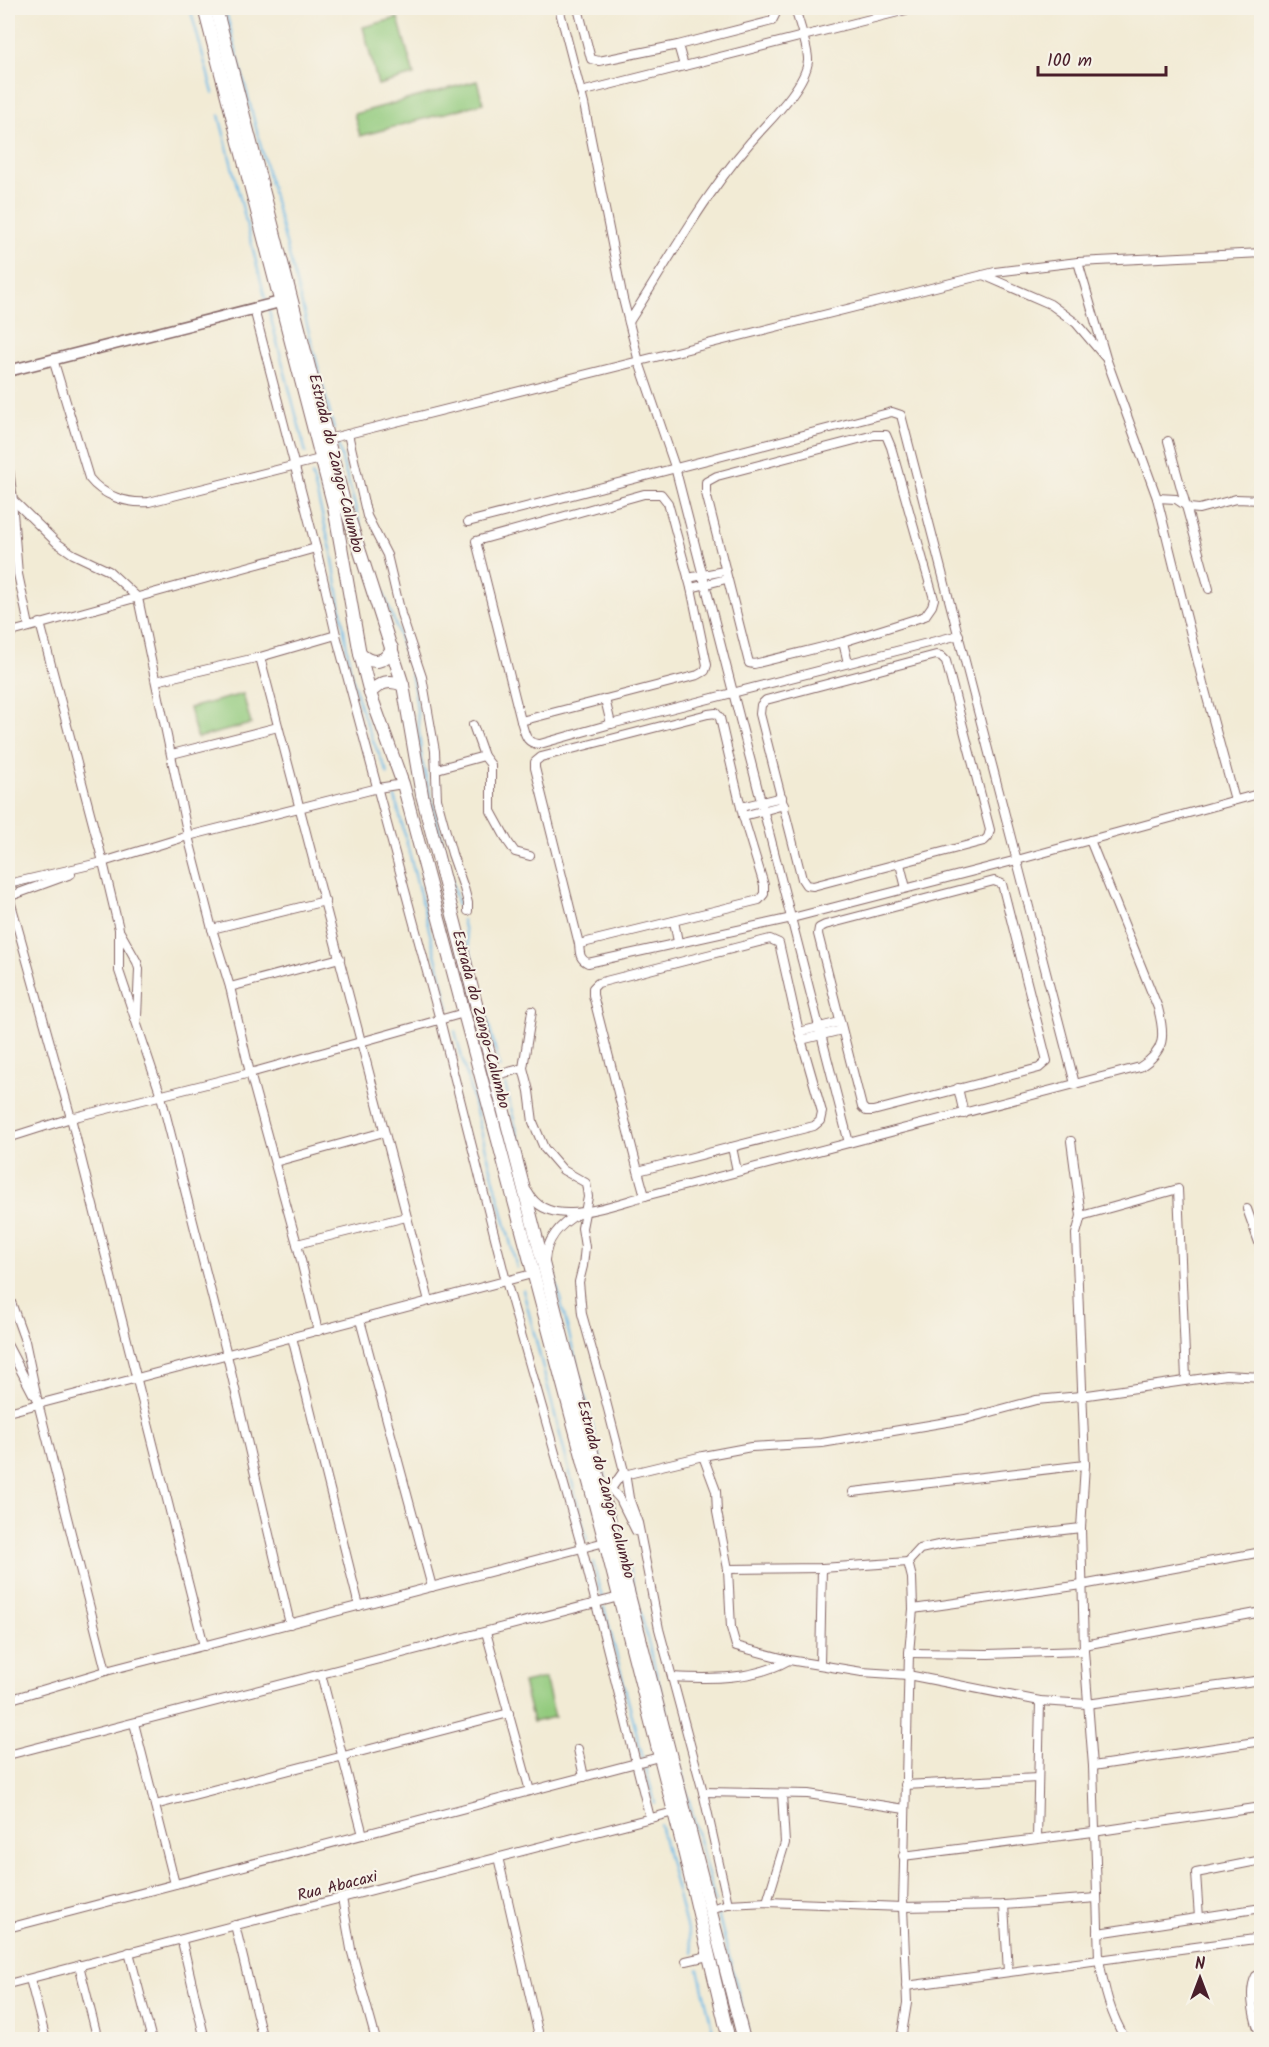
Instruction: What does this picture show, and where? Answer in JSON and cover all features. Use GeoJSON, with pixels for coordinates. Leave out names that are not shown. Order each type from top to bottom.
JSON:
{"type":"FeatureCollection","features":[{"type":"Feature","properties":{"kind":"main road","name":"Estrada do Zango-Calumbo"},"geometry":{"type":"LineString","coordinates":[[204,8],[267,306],[312,461],[338,525],[360,654],[370,693],[403,784],[464,1013],[538,1272],[606,1490],[715,1908],[744,2040]]}},
{"type":"Feature","properties":{"kind":"main road","name":"Estrada do Zango-Calumbo"},"geometry":{"type":"LineString","coordinates":[[216,8],[337,437],[354,538],[403,685],[419,780],[499,1074],[538,1272],[729,2040]]}},
{"type":"Feature","properties":{"kind":"main road"},"geometry":{"type":"LineString","coordinates":[[360,654],[366,660],[379,662],[390,654],[392,648]]}},
{"type":"Feature","properties":{"kind":"main road"},"geometry":{"type":"LineString","coordinates":[[370,693],[386,681],[395,681],[403,685]]}},
{"type":"Feature","properties":{"kind":"street"},"geometry":{"type":"LineString","coordinates":[[559,8],[581,92],[639,362],[675,467],[849,1143]]}},
{"type":"Feature","properties":{"kind":"street"},"geometry":{"type":"LineString","coordinates":[[578,8],[591,59],[599,61],[678,45],[772,21],[776,13],[775,8]]}},
{"type":"Feature","properties":{"kind":"street"},"geometry":{"type":"LineString","coordinates":[[629,322],[692,219],[741,150],[778,111],[801,79],[808,61],[795,8]]}},
{"type":"Feature","properties":{"kind":"street"},"geometry":{"type":"LineString","coordinates":[[581,92],[913,8]]}},
{"type":"Feature","properties":{"kind":"street"},"geometry":{"type":"LineString","coordinates":[[678,45],[684,66]]}},
{"type":"Feature","properties":{"kind":"street"},"geometry":{"type":"LineString","coordinates":[[468,911],[464,888],[437,799],[435,751],[422,677],[401,614],[387,555],[367,516],[337,437],[983,275],[1078,262],[1262,253]]}},
{"type":"Feature","properties":{"kind":"street"},"geometry":{"type":"LineString","coordinates":[[1078,262],[1106,358],[1157,498],[1235,800]]}},
{"type":"Feature","properties":{"kind":"street"},"geometry":{"type":"LineString","coordinates":[[983,275],[1050,304],[1076,323],[1106,358]]}},
{"type":"Feature","properties":{"kind":"street"},"geometry":{"type":"LineString","coordinates":[[8,371],[267,306],[295,465],[336,635],[440,1020],[506,1281],[582,1548],[650,1818]]}},
{"type":"Feature","properties":{"kind":"street"},"geometry":{"type":"LineString","coordinates":[[53,359],[89,478],[103,492],[116,498],[149,502],[312,461]]}},
{"type":"Feature","properties":{"kind":"street"},"geometry":{"type":"LineString","coordinates":[[468,522],[892,412],[901,415],[1075,1084]]}},
{"type":"Feature","properties":{"kind":"street"},"geometry":{"type":"LineString","coordinates":[[874,435],[885,435],[891,447],[934,599],[925,616],[843,642],[754,664],[749,663],[725,575],[706,492],[706,482],[717,476],[874,435]]}},
{"type":"Feature","properties":{"kind":"street"},"geometry":{"type":"LineString","coordinates":[[1168,441],[1209,590]]}},
{"type":"Feature","properties":{"kind":"street"},"geometry":{"type":"LineString","coordinates":[[8,462],[18,574],[29,626]]}},
{"type":"Feature","properties":{"kind":"street"},"geometry":{"type":"LineString","coordinates":[[521,721],[698,675],[705,671],[707,665],[691,588],[668,503],[661,494],[644,494],[476,541],[521,721],[527,739],[533,744],[958,635]]}},
{"type":"Feature","properties":{"kind":"street"},"geometry":{"type":"LineString","coordinates":[[10,497],[57,543],[73,554],[109,571],[138,598],[188,836],[230,987],[250,1073],[318,1330]]}},
{"type":"Feature","properties":{"kind":"street"},"geometry":{"type":"LineString","coordinates":[[1157,498],[1176,499],[1189,508],[1199,509],[1236,499],[1262,500]]}},
{"type":"Feature","properties":{"kind":"street"},"geometry":{"type":"LineString","coordinates":[[8,633],[316,548]]}},
{"type":"Feature","properties":{"kind":"street"},"geometry":{"type":"LineString","coordinates":[[691,588],[704,580],[725,575]]}},
{"type":"Feature","properties":{"kind":"street"},"geometry":{"type":"LineString","coordinates":[[688,578],[704,580]]}},
{"type":"Feature","properties":{"kind":"street"},"geometry":{"type":"LineString","coordinates":[[40,623],[119,929],[119,971],[161,1096],[290,1624]]}},
{"type":"Feature","properties":{"kind":"street"},"geometry":{"type":"LineString","coordinates":[[156,681],[260,657],[336,635]]}},
{"type":"Feature","properties":{"kind":"street"},"geometry":{"type":"LineString","coordinates":[[843,642],[848,663]]}},
{"type":"Feature","properties":{"kind":"street"},"geometry":{"type":"LineString","coordinates":[[936,655],[941,656],[945,661],[990,830],[984,841],[813,886],[806,885],[802,879],[783,801],[760,714],[761,705],[766,700],[936,655]]}},
{"type":"Feature","properties":{"kind":"street"},"geometry":{"type":"LineString","coordinates":[[260,657],[429,1301]]}},
{"type":"Feature","properties":{"kind":"street"},"geometry":{"type":"LineString","coordinates":[[604,699],[611,724]]}},
{"type":"Feature","properties":{"kind":"street"},"geometry":{"type":"LineString","coordinates":[[579,944],[759,900],[764,894],[764,885],[742,812],[720,718],[716,713],[541,757],[535,762],[579,944],[580,958],[588,963],[792,918],[1262,793]]}},
{"type":"Feature","properties":{"kind":"street"},"geometry":{"type":"LineString","coordinates":[[473,725],[484,756],[491,765],[491,811],[515,852],[530,856]]}},
{"type":"Feature","properties":{"kind":"street"},"geometry":{"type":"LineString","coordinates":[[172,754],[278,727]]}},
{"type":"Feature","properties":{"kind":"street"},"geometry":{"type":"LineString","coordinates":[[436,769],[484,756]]}},
{"type":"Feature","properties":{"kind":"street"},"geometry":{"type":"LineString","coordinates":[[204,1646],[71,1118],[8,895],[188,836],[378,788],[403,784]]}},
{"type":"Feature","properties":{"kind":"street"},"geometry":{"type":"LineString","coordinates":[[742,812],[783,801]]}},
{"type":"Feature","properties":{"kind":"street"},"geometry":{"type":"LineString","coordinates":[[521,1180],[530,1197],[547,1209],[563,1214],[581,1212],[1140,1067],[1153,1059],[1161,1044],[1163,1026],[1158,1008],[1090,840]]}},
{"type":"Feature","properties":{"kind":"street"},"geometry":{"type":"LineString","coordinates":[[8,884],[103,862]]}},
{"type":"Feature","properties":{"kind":"street"},"geometry":{"type":"LineString","coordinates":[[900,864],[906,888]]}},
{"type":"Feature","properties":{"kind":"street"},"geometry":{"type":"LineString","coordinates":[[994,881],[1002,884],[1047,1061],[1039,1068],[866,1111],[862,1107],[841,1026],[818,934],[819,928],[994,881]]}},
{"type":"Feature","properties":{"kind":"street"},"geometry":{"type":"LineString","coordinates":[[212,928],[325,901]]}},
{"type":"Feature","properties":{"kind":"street"},"geometry":{"type":"LineString","coordinates":[[674,921],[678,942]]}},
{"type":"Feature","properties":{"kind":"street"},"geometry":{"type":"LineString","coordinates":[[119,929],[139,969],[137,1022]]}},
{"type":"Feature","properties":{"kind":"street"},"geometry":{"type":"LineString","coordinates":[[638,1171],[814,1126],[820,1121],[822,1112],[800,1036],[779,943],[775,940],[770,939],[598,983],[593,988],[593,994],[638,1171],[645,1196]]}},
{"type":"Feature","properties":{"kind":"street"},"geometry":{"type":"LineString","coordinates":[[230,987],[340,958]]}},
{"type":"Feature","properties":{"kind":"street"},"geometry":{"type":"LineString","coordinates":[[532,1011],[523,1068],[533,1122],[544,1148],[563,1170],[586,1183],[588,1197],[581,1212],[585,1247],[584,1266],[579,1282],[582,1314],[602,1382],[629,1498],[638,1523],[650,1590],[703,1792],[728,1904]]}},
{"type":"Feature","properties":{"kind":"street"},"geometry":{"type":"LineString","coordinates":[[8,1138],[71,1118],[250,1073],[464,1013]]}},
{"type":"Feature","properties":{"kind":"street"},"geometry":{"type":"LineString","coordinates":[[800,1036],[841,1026]]}},
{"type":"Feature","properties":{"kind":"street"},"geometry":{"type":"LineString","coordinates":[[499,1074],[523,1068]]}},
{"type":"Feature","properties":{"kind":"street"},"geometry":{"type":"LineString","coordinates":[[958,1088],[964,1113]]}},
{"type":"Feature","properties":{"kind":"street"},"geometry":{"type":"LineString","coordinates":[[275,1162],[384,1132]]}},
{"type":"Feature","properties":{"kind":"street"},"geometry":{"type":"LineString","coordinates":[[1071,1141],[1080,1216],[1076,1234],[1085,1465],[1081,1528],[1082,1585],[1087,1704],[1093,1766],[1099,1959],[1103,1987],[1113,2016],[1126,2040]]}},
{"type":"Feature","properties":{"kind":"street"},"geometry":{"type":"LineString","coordinates":[[732,1147],[737,1171]]}},
{"type":"Feature","properties":{"kind":"street"},"geometry":{"type":"LineString","coordinates":[[1080,1216],[1178,1189],[1186,1379]]}},
{"type":"Feature","properties":{"kind":"street"},"geometry":{"type":"LineString","coordinates":[[1247,1209],[1262,1251]]}},
{"type":"Feature","properties":{"kind":"street"},"geometry":{"type":"LineString","coordinates":[[8,1412],[538,1272],[552,1237],[565,1221],[581,1212]]}},
{"type":"Feature","properties":{"kind":"street"},"geometry":{"type":"LineString","coordinates":[[297,1244],[406,1217]]}},
{"type":"Feature","properties":{"kind":"street"},"geometry":{"type":"LineString","coordinates":[[8,1294],[25,1341],[38,1403],[106,1671]]}},
{"type":"Feature","properties":{"kind":"street"},"geometry":{"type":"LineString","coordinates":[[360,1320],[432,1587]]}},
{"type":"Feature","properties":{"kind":"street"},"geometry":{"type":"LineString","coordinates":[[292,1337],[359,1606]]}},
{"type":"Feature","properties":{"kind":"street"},"geometry":{"type":"LineString","coordinates":[[8,1346],[38,1403]]}},
{"type":"Feature","properties":{"kind":"street"},"geometry":{"type":"LineString","coordinates":[[606,1490],[624,1473],[751,1447],[822,1443],[965,1419],[1036,1400],[1081,1396],[1186,1379],[1226,1375],[1262,1377]]}},
{"type":"Feature","properties":{"kind":"street"},"geometry":{"type":"LineString","coordinates":[[704,1456],[716,1491],[717,1512],[728,1569],[731,1628],[736,1646],[789,1660],[862,1672],[908,1675],[1040,1701],[1087,1704],[1262,1680]]}},
{"type":"Feature","properties":{"kind":"street"},"geometry":{"type":"LineString","coordinates":[[853,1492],[1085,1465]]}},
{"type":"Feature","properties":{"kind":"street"},"geometry":{"type":"LineString","coordinates":[[606,1490],[621,1492],[629,1498]]}},
{"type":"Feature","properties":{"kind":"street"},"geometry":{"type":"LineString","coordinates":[[606,1490],[620,1499],[641,1542]]}},
{"type":"Feature","properties":{"kind":"street"},"geometry":{"type":"LineString","coordinates":[[728,1569],[822,1568],[908,1562],[920,1549],[943,1544],[1081,1528]]}},
{"type":"Feature","properties":{"kind":"street"},"geometry":{"type":"LineString","coordinates":[[8,1700],[106,1671],[605,1542]]}},
{"type":"Feature","properties":{"kind":"street"},"geometry":{"type":"LineString","coordinates":[[913,1610],[1082,1585],[1262,1552]]}},
{"type":"Feature","properties":{"kind":"street"},"geometry":{"type":"LineString","coordinates":[[901,2040],[906,2014],[903,1856],[908,1675],[913,1610],[912,1578],[908,1562]]}},
{"type":"Feature","properties":{"kind":"street"},"geometry":{"type":"LineString","coordinates":[[820,1665],[822,1568]]}},
{"type":"Feature","properties":{"kind":"street"},"geometry":{"type":"LineString","coordinates":[[8,1755],[619,1598]]}},
{"type":"Feature","properties":{"kind":"street"},"geometry":{"type":"LineString","coordinates":[[909,1653],[988,1654],[1084,1648],[1262,1612]]}},
{"type":"Feature","properties":{"kind":"street"},"geometry":{"type":"LineString","coordinates":[[486,1632],[530,1791]]}},
{"type":"Feature","properties":{"kind":"street"},"geometry":{"type":"LineString","coordinates":[[672,1677],[698,1678],[752,1674],[775,1668],[789,1660]]}},
{"type":"Feature","properties":{"kind":"street"},"geometry":{"type":"LineString","coordinates":[[321,1674],[363,1835]]}},
{"type":"Feature","properties":{"kind":"street"},"geometry":{"type":"LineString","coordinates":[[1036,1839],[1040,1701]]}},
{"type":"Feature","properties":{"kind":"street"},"geometry":{"type":"LineString","coordinates":[[155,1805],[509,1713]]}},
{"type":"Feature","properties":{"kind":"street"},"geometry":{"type":"LineString","coordinates":[[134,1723],[175,1884]]}},
{"type":"Feature","properties":{"kind":"street"},"geometry":{"type":"LineString","coordinates":[[1093,1766],[1262,1741]]}},
{"type":"Feature","properties":{"kind":"street"},"geometry":{"type":"LineString","coordinates":[[578,1749],[584,1777]]}},
{"type":"Feature","properties":{"kind":"street"},"geometry":{"type":"LineString","coordinates":[[8,1928],[659,1757]]}},
{"type":"Feature","properties":{"kind":"street"},"geometry":{"type":"LineString","coordinates":[[905,1785],[1038,1778]]}},
{"type":"Feature","properties":{"kind":"street"},"geometry":{"type":"LineString","coordinates":[[703,1792],[808,1794],[905,1809]]}},
{"type":"Feature","properties":{"kind":"street"},"geometry":{"type":"LineString","coordinates":[[767,1902],[785,1844],[782,1794]]}},
{"type":"Feature","properties":{"kind":"street"},"geometry":{"type":"LineString","coordinates":[[903,1856],[1094,1832],[1262,1807]]}},
{"type":"Feature","properties":{"kind":"street","name":"Rua Abacaxi"},"geometry":{"type":"LineString","coordinates":[[8,1984],[129,1952],[182,1941],[235,1925],[674,1812]]}},
{"type":"Feature","properties":{"kind":"street"},"geometry":{"type":"LineString","coordinates":[[498,1857],[540,2040]]}},
{"type":"Feature","properties":{"kind":"street"},"geometry":{"type":"LineString","coordinates":[[1199,1918],[1196,1873],[1262,1860]]}},
{"type":"Feature","properties":{"kind":"street"},"geometry":{"type":"LineString","coordinates":[[342,1898],[351,1949],[376,2040]]}},
{"type":"Feature","properties":{"kind":"street"},"geometry":{"type":"LineString","coordinates":[[715,1908],[728,1904],[767,1902],[903,1907],[1004,1905],[1097,1898]]}},
{"type":"Feature","properties":{"kind":"street"},"geometry":{"type":"LineString","coordinates":[[1004,1905],[1008,1972]]}},
{"type":"Feature","properties":{"kind":"street"},"geometry":{"type":"LineString","coordinates":[[1098,1934],[1262,1908]]}},
{"type":"Feature","properties":{"kind":"street"},"geometry":{"type":"LineString","coordinates":[[235,1925],[262,2040]]}},
{"type":"Feature","properties":{"kind":"street"},"geometry":{"type":"LineString","coordinates":[[906,1986],[1262,1938]]}},
{"type":"Feature","properties":{"kind":"street"},"geometry":{"type":"LineString","coordinates":[[182,1941],[206,2040]]}},
{"type":"Feature","properties":{"kind":"street"},"geometry":{"type":"LineString","coordinates":[[129,1952],[152,2040]]}},
{"type":"Feature","properties":{"kind":"street"},"geometry":{"type":"LineString","coordinates":[[686,1961],[708,1956]]}},
{"type":"Feature","properties":{"kind":"street"},"geometry":{"type":"LineString","coordinates":[[79,1965],[98,2040]]}},
{"type":"Feature","properties":{"kind":"street"},"geometry":{"type":"LineString","coordinates":[[1262,1973],[1253,1980],[1252,1990],[1256,2022],[1262,2039]]}},
{"type":"Feature","properties":{"kind":"street"},"geometry":{"type":"LineString","coordinates":[[30,1979],[46,2040]]}},
{"type":"Feature","properties":{"kind":"green space"},"geometry":{"type":"Polygon","coordinates":[[[398,18],[414,75],[378,85],[363,27],[398,18]]]}},
{"type":"Feature","properties":{"kind":"green space"},"geometry":{"type":"Polygon","coordinates":[[[477,81],[483,103],[360,136],[354,114],[477,81]]]}},
{"type":"Feature","properties":{"kind":"green space"},"geometry":{"type":"Polygon","coordinates":[[[243,694],[251,724],[197,738],[189,708],[243,694]]]}},
{"type":"Feature","properties":{"kind":"green space"},"geometry":{"type":"Polygon","coordinates":[[[545,1678],[555,1717],[533,1722],[523,1683],[545,1678]]]}},
{"type":"Feature","properties":{"kind":"waterway"},"geometry":{"type":"LineString","coordinates":[[190,8],[213,93]]}},
{"type":"Feature","properties":{"kind":"waterway"},"geometry":{"type":"LineString","coordinates":[[225,8],[334,429]]}},
{"type":"Feature","properties":{"kind":"waterway"},"geometry":{"type":"LineString","coordinates":[[219,115],[266,301]]}},
{"type":"Feature","properties":{"kind":"waterway"},"geometry":{"type":"LineString","coordinates":[[269,311],[306,453]]}},
{"type":"Feature","properties":{"kind":"waterway"},"geometry":{"type":"LineString","coordinates":[[338,445],[370,560],[411,672],[422,761],[458,906]]}},
{"type":"Feature","properties":{"kind":"waterway"},"geometry":{"type":"LineString","coordinates":[[312,475],[332,553],[350,668],[360,706],[388,774]]}},
{"type":"Feature","properties":{"kind":"waterway"},"geometry":{"type":"LineString","coordinates":[[395,797],[449,1008]]}},
{"type":"Feature","properties":{"kind":"waterway"},"geometry":{"type":"LineString","coordinates":[[462,920],[476,974]]}},
{"type":"Feature","properties":{"kind":"waterway"},"geometry":{"type":"LineString","coordinates":[[480,989],[500,1068]]}},
{"type":"Feature","properties":{"kind":"waterway"},"geometry":{"type":"LineString","coordinates":[[455,1031],[517,1268]]}},
{"type":"Feature","properties":{"kind":"waterway"},"geometry":{"type":"LineString","coordinates":[[505,1084],[532,1192]]}},
{"type":"Feature","properties":{"kind":"waterway"},"geometry":{"type":"LineString","coordinates":[[549,1255],[607,1484]]}},
{"type":"Feature","properties":{"kind":"waterway"},"geometry":{"type":"LineString","coordinates":[[523,1290],[587,1540]]}},
{"type":"Feature","properties":{"kind":"waterway"},"geometry":{"type":"LineString","coordinates":[[610,1493],[715,1902]]}},
{"type":"Feature","properties":{"kind":"waterway"},"geometry":{"type":"LineString","coordinates":[[593,1562],[602,1598]]}},
{"type":"Feature","properties":{"kind":"waterway"},"geometry":{"type":"LineString","coordinates":[[604,1607],[643,1758]]}},
{"type":"Feature","properties":{"kind":"waterway"},"geometry":{"type":"LineString","coordinates":[[646,1769],[655,1803]]}},
{"type":"Feature","properties":{"kind":"waterway"},"geometry":{"type":"LineString","coordinates":[[660,1825],[693,1953]]}},
{"type":"Feature","properties":{"kind":"waterway"},"geometry":{"type":"LineString","coordinates":[[718,1913],[750,2040]]}},
{"type":"Feature","properties":{"kind":"waterway"},"geometry":{"type":"LineString","coordinates":[[698,1969],[715,2040]]}}]}
